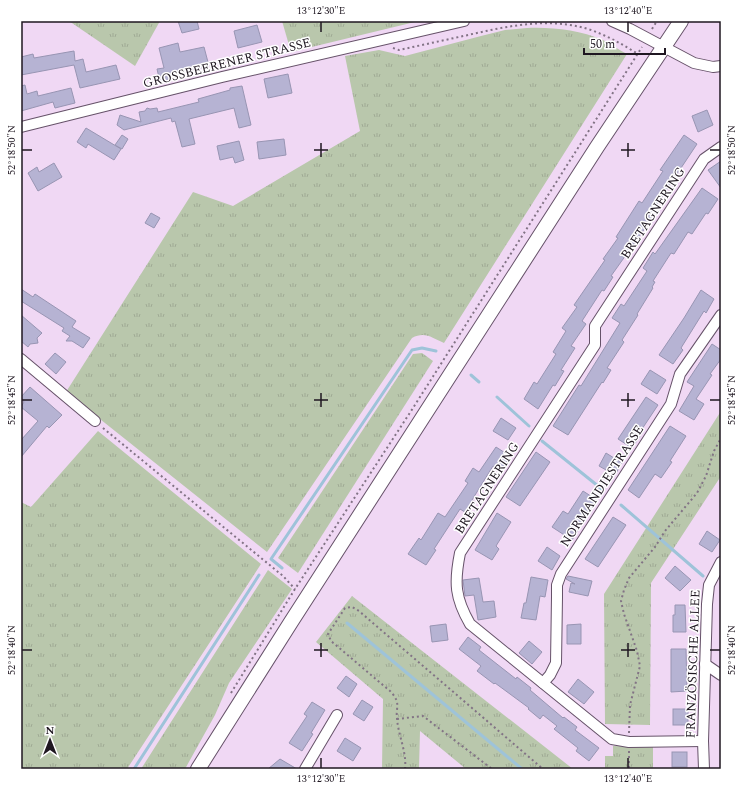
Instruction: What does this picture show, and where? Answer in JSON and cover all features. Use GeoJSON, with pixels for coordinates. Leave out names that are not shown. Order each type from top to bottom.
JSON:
{"type":"FeatureCollection","features":[{"type":"Feature","properties":{"kind":"main road"},"geometry":{"type":"LineString","coordinates":[[198,769],[597,147],[681,21]]}},
{"type":"Feature","properties":{"kind":"street","name":"GROSSBEERENER STRASSE"},"geometry":{"type":"LineString","coordinates":[[21,127],[222,76],[464,21]]}},
{"type":"Feature","properties":{"kind":"street"},"geometry":{"type":"LineString","coordinates":[[612,21],[699,64],[713,67],[721,66]]}},
{"type":"Feature","properties":{"kind":"street","name":"BRETAGNERING"},"geometry":{"type":"LineString","coordinates":[[703,741],[629,742],[612,739],[470,624],[462,610],[457,594],[456,570],[460,553],[595,345],[596,326],[600,319],[704,159],[721,147]]}},
{"type":"Feature","properties":{"kind":"street","name":"NORMANDIESTRASSE"},"geometry":{"type":"LineString","coordinates":[[543,683],[550,675],[556,663],[557,585],[561,574],[670,404],[680,374],[721,315]]}},
{"type":"Feature","properties":{"kind":"street"},"geometry":{"type":"LineString","coordinates":[[21,359],[95,421]]}},
{"type":"Feature","properties":{"kind":"street","name":"FRANZÖSISCHE ALLEE"},"geometry":{"type":"LineString","coordinates":[[704,769],[703,741],[708,584],[721,562]]}},
{"type":"Feature","properties":{"kind":"street"},"geometry":{"type":"LineString","coordinates":[[705,664],[721,675]]}},
{"type":"Feature","properties":{"kind":"street"},"geometry":{"type":"LineString","coordinates":[[305,769],[337,715]]}},
{"type":"Feature","properties":{"kind":"path"},"geometry":{"type":"LineString","coordinates":[[229,697],[234,685],[295,589],[426,388],[638,54],[614,40],[588,29],[562,24],[532,23],[503,27],[400,50],[377,41]]}},
{"type":"Feature","properties":{"kind":"path"},"geometry":{"type":"LineString","coordinates":[[95,421],[283,576],[295,589]]}},
{"type":"Feature","properties":{"kind":"path"},"geometry":{"type":"LineString","coordinates":[[630,769],[630,705],[640,666],[637,651],[621,601],[624,590],[630,578],[655,547],[665,531],[697,493],[706,476],[714,450],[721,438]]}},
{"type":"Feature","properties":{"kind":"path"},"geometry":{"type":"LineString","coordinates":[[404,769],[405,764],[403,747],[397,719],[397,702],[394,696],[331,641],[328,634],[345,608],[352,607],[359,611],[543,769]]}},
{"type":"Feature","properties":{"kind":"path"},"geometry":{"type":"LineString","coordinates":[[397,719],[423,716],[492,769]]}},
{"type":"Feature","properties":{"kind":"green space"},"geometry":{"type":"Polygon","coordinates":[[[69,21],[160,21],[135,66],[69,21]]]}},
{"type":"Feature","properties":{"kind":"green space"},"geometry":{"type":"Polygon","coordinates":[[[282,21],[419,21],[291,52],[282,21]]]}},
{"type":"Feature","properties":{"kind":"green space"},"geometry":{"type":"Polygon","coordinates":[[[527,28],[556,29],[585,34],[603,40],[627,54],[444,343],[425,335],[412,338],[267,552],[66,392],[193,192],[233,206],[360,131],[345,56],[379,50],[405,56],[505,30],[527,28]]]}},
{"type":"Feature","properties":{"kind":"green space"},"geometry":{"type":"Polygon","coordinates":[[[422,353],[433,361],[298,573],[278,558],[413,354],[422,353]]]}},
{"type":"Feature","properties":{"kind":"green space"},"geometry":{"type":"Polygon","coordinates":[[[721,411],[721,476],[651,583],[650,725],[605,724],[604,594],[721,411]]]}},
{"type":"Feature","properties":{"kind":"green space"},"geometry":{"type":"Polygon","coordinates":[[[98,431],[261,564],[127,769],[21,769],[21,502],[31,507],[98,431]]]}},
{"type":"Feature","properties":{"kind":"green space"},"geometry":{"type":"Polygon","coordinates":[[[268,570],[292,589],[229,683],[215,715],[185,769],[141,769],[268,570]]]}},
{"type":"Feature","properties":{"kind":"green space"},"geometry":{"type":"Polygon","coordinates":[[[352,596],[573,769],[466,769],[420,731],[419,769],[382,769],[383,699],[316,642],[352,596]]]}},
{"type":"Feature","properties":{"kind":"green space"},"geometry":{"type":"Polygon","coordinates":[[[613,746],[653,747],[653,769],[605,769],[605,756],[613,756],[613,746]]]}},
{"type":"Feature","properties":{"kind":"building"},"geometry":{"type":"Polygon","coordinates":[[[178,21],[197,21],[199,29],[182,33],[178,21]]]}},
{"type":"Feature","properties":{"kind":"building"},"geometry":{"type":"Polygon","coordinates":[[[257,25],[262,42],[238,48],[234,31],[257,25]]]}},
{"type":"Feature","properties":{"kind":"building"},"geometry":{"type":"Polygon","coordinates":[[[178,43],[180,52],[204,47],[209,66],[180,73],[180,77],[160,82],[157,69],[164,68],[159,48],[178,43]]]}},
{"type":"Feature","properties":{"kind":"building"},"geometry":{"type":"Polygon","coordinates":[[[74,51],[75,61],[83,59],[86,72],[116,65],[120,79],[80,88],[74,65],[21,75],[21,57],[33,54],[34,58],[74,51]]]}},
{"type":"Feature","properties":{"kind":"building"},"geometry":{"type":"Polygon","coordinates":[[[288,74],[292,93],[268,98],[264,79],[288,74]]]}},
{"type":"Feature","properties":{"kind":"building"},"geometry":{"type":"Polygon","coordinates":[[[25,85],[27,94],[37,91],[38,96],[71,88],[75,103],[55,108],[53,102],[21,111],[21,86],[25,85]]]}},
{"type":"Feature","properties":{"kind":"building"},"geometry":{"type":"Polygon","coordinates":[[[242,86],[251,125],[239,128],[234,108],[189,119],[195,144],[182,147],[175,121],[172,122],[171,118],[124,130],[117,125],[120,115],[141,122],[139,112],[145,111],[147,108],[157,108],[158,112],[199,102],[198,99],[230,90],[230,88],[242,86]]]}},
{"type":"Feature","properties":{"kind":"building"},"geometry":{"type":"Polygon","coordinates":[[[707,110],[713,125],[698,132],[692,116],[707,110]]]}},
{"type":"Feature","properties":{"kind":"building"},"geometry":{"type":"Polygon","coordinates":[[[86,128],[121,149],[114,160],[88,144],[86,148],[77,142],[86,128]]]}},
{"type":"Feature","properties":{"kind":"building"},"geometry":{"type":"Polygon","coordinates":[[[122,135],[128,139],[122,149],[115,145],[122,135]]]}},
{"type":"Feature","properties":{"kind":"building"},"geometry":{"type":"Polygon","coordinates":[[[684,135],[697,144],[653,210],[655,211],[648,224],[611,276],[613,277],[604,291],[602,290],[582,321],[586,324],[571,346],[575,348],[561,370],[564,371],[538,409],[524,399],[534,382],[537,384],[556,354],[553,352],[566,331],[562,328],[577,307],[574,305],[605,260],[603,259],[618,238],[616,237],[639,201],[642,203],[663,171],[660,170],[684,135]]]}},
{"type":"Feature","properties":{"kind":"building"},"geometry":{"type":"Polygon","coordinates":[[[284,139],[286,155],[259,159],[257,142],[284,139]]]}},
{"type":"Feature","properties":{"kind":"building"},"geometry":{"type":"Polygon","coordinates":[[[239,141],[244,160],[235,163],[233,157],[220,160],[217,146],[239,141]]]}},
{"type":"Feature","properties":{"kind":"building"},"geometry":{"type":"Polygon","coordinates":[[[721,161],[721,188],[708,170],[721,161]]]}},
{"type":"Feature","properties":{"kind":"building"},"geometry":{"type":"Polygon","coordinates":[[[54,163],[62,177],[38,191],[28,173],[37,167],[39,172],[54,163]]]}},
{"type":"Feature","properties":{"kind":"building"},"geometry":{"type":"Polygon","coordinates":[[[702,188],[718,199],[708,214],[706,213],[692,234],[688,232],[674,254],[671,253],[653,281],[655,282],[652,287],[653,288],[622,340],[624,342],[607,368],[611,370],[568,435],[553,426],[579,385],[581,386],[620,323],[612,318],[621,304],[624,306],[647,271],[643,268],[653,252],[655,254],[702,188]]]}},
{"type":"Feature","properties":{"kind":"building"},"geometry":{"type":"Polygon","coordinates":[[[151,213],[160,218],[154,228],[145,223],[151,213]]]}},
{"type":"Feature","properties":{"kind":"building"},"geometry":{"type":"Polygon","coordinates":[[[21,289],[33,297],[35,294],[76,321],[72,327],[90,338],[83,348],[72,341],[66,341],[70,336],[62,331],[64,328],[21,301],[21,289]]]}},
{"type":"Feature","properties":{"kind":"building"},"geometry":{"type":"Polygon","coordinates":[[[701,290],[714,299],[706,313],[704,311],[681,348],[683,350],[673,364],[659,355],[701,290]]]}},
{"type":"Feature","properties":{"kind":"building"},"geometry":{"type":"Polygon","coordinates":[[[21,315],[42,333],[37,338],[38,343],[30,344],[28,347],[21,341],[21,315]]]}},
{"type":"Feature","properties":{"kind":"building"},"geometry":{"type":"Polygon","coordinates":[[[712,344],[721,350],[721,359],[710,374],[712,375],[696,399],[704,404],[694,420],[679,411],[694,386],[687,382],[712,344]]]}},
{"type":"Feature","properties":{"kind":"building"},"geometry":{"type":"Polygon","coordinates":[[[55,353],[66,362],[56,374],[45,364],[55,353]]]}},
{"type":"Feature","properties":{"kind":"building"},"geometry":{"type":"Polygon","coordinates":[[[650,370],[666,380],[657,394],[641,384],[650,370]]]}},
{"type":"Feature","properties":{"kind":"building"},"geometry":{"type":"Polygon","coordinates":[[[30,387],[62,415],[49,428],[47,426],[21,457],[21,440],[38,421],[21,407],[24,402],[21,397],[30,387]]]}},
{"type":"Feature","properties":{"kind":"building"},"geometry":{"type":"Polygon","coordinates":[[[646,397],[658,405],[640,432],[642,433],[632,448],[618,439],[646,397]]]}},
{"type":"Feature","properties":{"kind":"building"},"geometry":{"type":"Polygon","coordinates":[[[501,418],[516,428],[508,440],[493,431],[501,418]]]}},
{"type":"Feature","properties":{"kind":"building"},"geometry":{"type":"Polygon","coordinates":[[[670,426],[686,436],[670,461],[672,462],[661,478],[655,474],[639,498],[628,490],[670,426]]]}},
{"type":"Feature","properties":{"kind":"building"},"geometry":{"type":"Polygon","coordinates":[[[496,447],[510,456],[501,471],[493,466],[472,500],[475,502],[468,514],[460,509],[434,549],[436,550],[426,565],[408,554],[419,538],[421,540],[438,513],[445,517],[468,483],[465,481],[473,468],[479,472],[496,447]]]}},
{"type":"Feature","properties":{"kind":"building"},"geometry":{"type":"Polygon","coordinates":[[[536,452],[550,462],[520,506],[506,497],[536,452]]]}},
{"type":"Feature","properties":{"kind":"building"},"geometry":{"type":"Polygon","coordinates":[[[606,453],[622,463],[615,475],[599,466],[606,453]]]}},
{"type":"Feature","properties":{"kind":"building"},"geometry":{"type":"Polygon","coordinates":[[[583,491],[597,500],[572,540],[552,527],[563,511],[568,514],[583,491]]]}},
{"type":"Feature","properties":{"kind":"building"},"geometry":{"type":"Polygon","coordinates":[[[497,513],[511,522],[496,546],[499,549],[492,560],[475,550],[497,513]]]}},
{"type":"Feature","properties":{"kind":"building"},"geometry":{"type":"Polygon","coordinates":[[[613,517],[626,525],[598,567],[585,559],[613,517]]]}},
{"type":"Feature","properties":{"kind":"building"},"geometry":{"type":"Polygon","coordinates":[[[707,531],[720,540],[712,552],[699,544],[707,531]]]}},
{"type":"Feature","properties":{"kind":"building"},"geometry":{"type":"Polygon","coordinates":[[[547,547],[560,556],[552,570],[538,561],[547,547]]]}},
{"type":"Feature","properties":{"kind":"building"},"geometry":{"type":"Polygon","coordinates":[[[675,566],[691,580],[680,591],[665,578],[675,566]]]}},
{"type":"Feature","properties":{"kind":"building"},"geometry":{"type":"Polygon","coordinates":[[[568,576],[592,581],[588,596],[569,592],[571,583],[575,584],[566,579],[568,576]]]}},
{"type":"Feature","properties":{"kind":"building"},"geometry":{"type":"Polygon","coordinates":[[[531,577],[548,580],[545,597],[540,596],[536,620],[521,618],[524,603],[526,603],[531,577]]]}},
{"type":"Feature","properties":{"kind":"building"},"geometry":{"type":"Polygon","coordinates":[[[479,578],[483,602],[494,601],[496,617],[478,620],[474,595],[465,596],[463,580],[479,578]]]}},
{"type":"Feature","properties":{"kind":"building"},"geometry":{"type":"Polygon","coordinates":[[[675,605],[685,605],[686,632],[673,632],[673,615],[675,615],[675,605]]]}},
{"type":"Feature","properties":{"kind":"building"},"geometry":{"type":"Polygon","coordinates":[[[446,624],[448,640],[432,642],[430,626],[446,624]]]}},
{"type":"Feature","properties":{"kind":"building"},"geometry":{"type":"Polygon","coordinates":[[[581,624],[581,644],[567,644],[567,625],[581,624]]]}},
{"type":"Feature","properties":{"kind":"building"},"geometry":{"type":"Polygon","coordinates":[[[468,637],[481,647],[479,650],[516,679],[517,677],[531,688],[530,690],[563,718],[564,717],[577,727],[575,730],[599,748],[589,761],[576,751],[578,748],[554,729],[557,726],[543,715],[540,719],[528,709],[529,708],[477,671],[481,666],[459,649],[468,637]]]}},
{"type":"Feature","properties":{"kind":"building"},"geometry":{"type":"Polygon","coordinates":[[[529,641],[542,652],[532,664],[519,653],[529,641]]]}},
{"type":"Feature","properties":{"kind":"building"},"geometry":{"type":"Polygon","coordinates":[[[671,649],[686,649],[687,691],[671,692],[671,649]]]}},
{"type":"Feature","properties":{"kind":"building"},"geometry":{"type":"Polygon","coordinates":[[[346,676],[357,684],[349,697],[337,688],[346,676]]]}},
{"type":"Feature","properties":{"kind":"building"},"geometry":{"type":"Polygon","coordinates":[[[578,679],[594,692],[584,704],[568,692],[578,679]]]}},
{"type":"Feature","properties":{"kind":"building"},"geometry":{"type":"Polygon","coordinates":[[[362,700],[373,707],[364,721],[353,714],[362,700]]]}},
{"type":"Feature","properties":{"kind":"building"},"geometry":{"type":"Polygon","coordinates":[[[312,702],[325,710],[311,733],[313,734],[302,751],[289,743],[307,716],[304,714],[312,702]]]}},
{"type":"Feature","properties":{"kind":"building"},"geometry":{"type":"Polygon","coordinates":[[[673,709],[688,709],[688,725],[673,725],[673,709]]]}},
{"type":"Feature","properties":{"kind":"building"},"geometry":{"type":"Polygon","coordinates":[[[345,738],[361,748],[353,761],[337,751],[345,738]]]}},
{"type":"Feature","properties":{"kind":"building"},"geometry":{"type":"Polygon","coordinates":[[[672,752],[687,752],[687,767],[672,767],[672,752]]]}},
{"type":"Feature","properties":{"kind":"building"},"geometry":{"type":"Polygon","coordinates":[[[280,759],[297,769],[268,769],[280,759]]]}},
{"type":"Feature","properties":{"kind":"waterway"},"geometry":{"type":"LineString","coordinates":[[282,568],[271,559],[412,350],[422,348],[436,351]]}},
{"type":"Feature","properties":{"kind":"waterway"},"geometry":{"type":"LineString","coordinates":[[471,375],[479,382]]}},
{"type":"Feature","properties":{"kind":"waterway"},"geometry":{"type":"LineString","coordinates":[[497,397],[529,426]]}},
{"type":"Feature","properties":{"kind":"waterway"},"geometry":{"type":"LineString","coordinates":[[542,441],[603,490]]}},
{"type":"Feature","properties":{"kind":"waterway"},"geometry":{"type":"LineString","coordinates":[[621,505],[703,576]]}},
{"type":"Feature","properties":{"kind":"waterway"},"geometry":{"type":"LineString","coordinates":[[134,769],[259,575]]}},
{"type":"Feature","properties":{"kind":"waterway"},"geometry":{"type":"LineString","coordinates":[[347,623],[522,769]]}}]}
